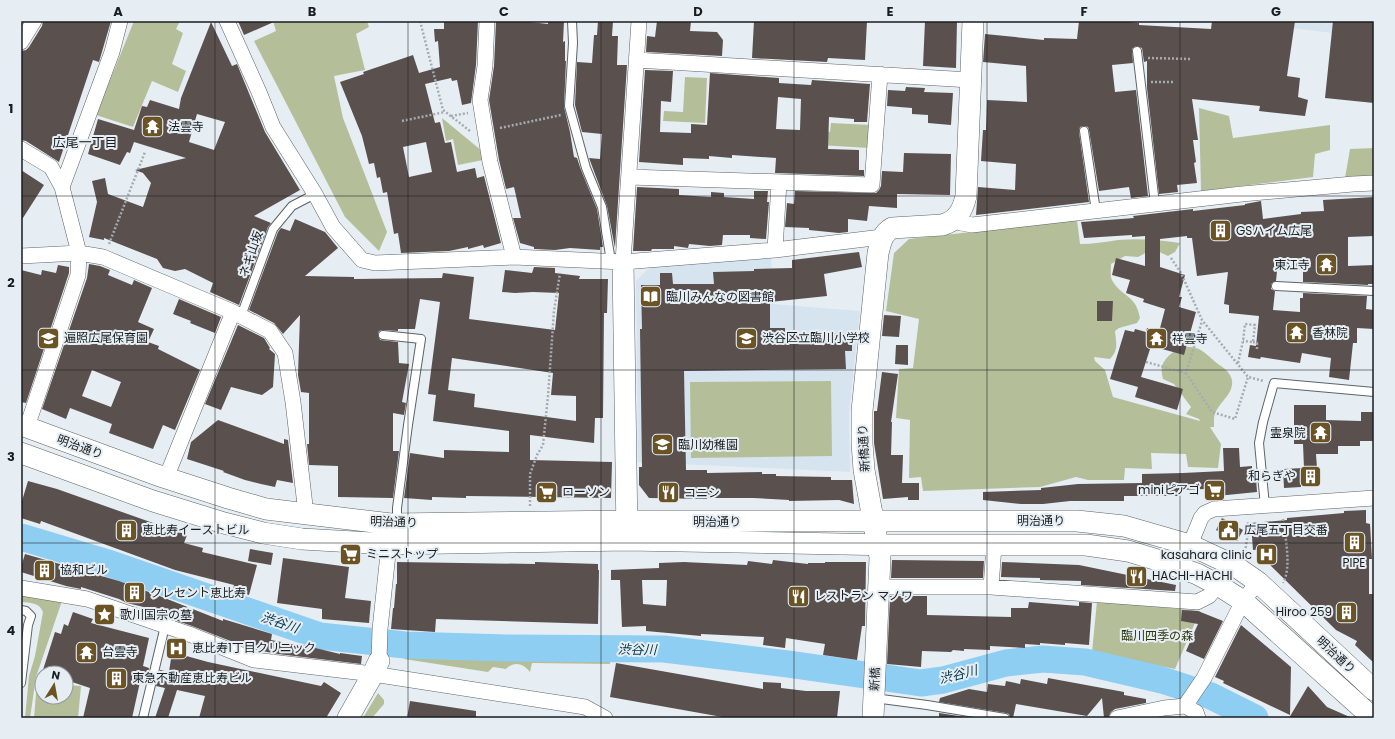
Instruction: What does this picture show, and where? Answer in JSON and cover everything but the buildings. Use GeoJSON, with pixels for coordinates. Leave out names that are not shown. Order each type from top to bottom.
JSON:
{"type":"FeatureCollection","features":[{"type":"Feature","properties":{"kind":"main road"},"geometry":{"type":"LineString","coordinates":[[882,236],[892,228],[942,225],[954,219],[964,205],[966,196],[973,21]]}},
{"type":"Feature","properties":{"kind":"main road","name":"新橋通り"},"geometry":{"type":"LineString","coordinates":[[876,659],[880,557],[864,470],[862,411],[878,253],[882,236]]}},
{"type":"Feature","properties":{"kind":"main road"},"geometry":{"type":"LineString","coordinates":[[617,262],[627,531]]}},
{"type":"Feature","properties":{"kind":"main road","name":"明治通り"},"geometry":{"type":"LineString","coordinates":[[24,426],[166,478],[266,509],[306,514],[392,531]]}},
{"type":"Feature","properties":{"kind":"main road","name":"明治通り"},"geometry":{"type":"LineString","coordinates":[[21,453],[153,501],[224,523],[302,539],[392,531],[627,531],[874,521],[1077,521],[1124,526],[1190,545],[1235,566],[1258,582],[1374,690]]}},
{"type":"Feature","properties":{"kind":"main road","name":"明治通り"},"geometry":{"type":"LineString","coordinates":[[627,531],[878,544],[994,546],[1086,545],[1128,551],[1197,574],[1218,584],[1243,601],[1374,718]]}},
{"type":"Feature","properties":{"kind":"main road","name":"新橋"},"geometry":{"type":"LineString","coordinates":[[874,708],[876,659]]}},
{"type":"Feature","properties":{"kind":"main road"},"geometry":{"type":"LineString","coordinates":[[348,718],[376,667]]}},
{"type":"Feature","properties":{"kind":"street"},"geometry":{"type":"LineString","coordinates":[[21,42],[34,21]]}},
{"type":"Feature","properties":{"kind":"street"},"geometry":{"type":"LineString","coordinates":[[62,187],[112,52],[120,21]]}},
{"type":"Feature","properties":{"kind":"street"},"geometry":{"type":"LineString","coordinates":[[227,21],[259,92],[272,127],[315,194],[332,227],[362,260],[375,263],[514,257],[617,262],[775,250],[882,236]]}},
{"type":"Feature","properties":{"kind":"street"},"geometry":{"type":"LineString","coordinates":[[487,21],[485,66],[480,100],[490,162],[514,257]]}},
{"type":"Feature","properties":{"kind":"street"},"geometry":{"type":"LineString","coordinates":[[617,262],[629,177],[639,21]]}},
{"type":"Feature","properties":{"kind":"street"},"geometry":{"type":"LineString","coordinates":[[636,60],[970,80]]}},
{"type":"Feature","properties":{"kind":"street"},"geometry":{"type":"LineString","coordinates":[[629,177],[872,186],[880,74]]}},
{"type":"Feature","properties":{"kind":"street"},"geometry":{"type":"LineString","coordinates":[[21,149],[51,167],[62,187],[79,253],[78,275],[24,426]]}},
{"type":"Feature","properties":{"kind":"street"},"geometry":{"type":"LineString","coordinates":[[775,250],[779,182]]}},
{"type":"Feature","properties":{"kind":"street"},"geometry":{"type":"LineString","coordinates":[[954,219],[961,224],[972,225],[1156,204],[1374,183]]}},
{"type":"Feature","properties":{"kind":"street"},"geometry":{"type":"LineString","coordinates":[[21,256],[79,253],[103,257],[237,314],[270,331],[286,353],[294,402],[306,514]]}},
{"type":"Feature","properties":{"kind":"street"},"geometry":{"type":"LineString","coordinates":[[166,478],[237,314]]}},
{"type":"Feature","properties":{"kind":"street"},"geometry":{"type":"LineString","coordinates":[[1190,545],[1201,518],[1214,508],[1374,498]]}},
{"type":"Feature","properties":{"kind":"street"},"geometry":{"type":"LineString","coordinates":[[376,667],[392,531]]}},
{"type":"Feature","properties":{"kind":"street"},"geometry":{"type":"LineString","coordinates":[[991,587],[994,546]]}},
{"type":"Feature","properties":{"kind":"street"},"geometry":{"type":"LineString","coordinates":[[1117,718],[1187,703],[1204,678],[1243,601],[1258,582]]}},
{"type":"Feature","properties":{"kind":"street"},"geometry":{"type":"LineString","coordinates":[[879,587],[991,587],[1197,602],[1210,596],[1218,584]]}},
{"type":"Feature","properties":{"kind":"street"},"geometry":{"type":"LineString","coordinates":[[21,588],[87,599],[165,626],[254,660],[376,667],[585,707],[605,718]]}},
{"type":"Feature","properties":{"kind":"street"},"geometry":{"type":"LineString","coordinates":[[1187,703],[1196,712],[1198,718]]}},
{"type":"Feature","properties":{"kind":"lane"},"geometry":{"type":"LineString","coordinates":[[572,21],[573,43],[569,106],[586,168],[602,207],[617,262]]}},
{"type":"Feature","properties":{"kind":"lane"},"geometry":{"type":"LineString","coordinates":[[1137,54],[1156,204]]}},
{"type":"Feature","properties":{"kind":"lane"},"geometry":{"type":"LineString","coordinates":[[1084,131],[1096,211]]}},
{"type":"Feature","properties":{"kind":"lane","name":"ネギ山坂"},"geometry":{"type":"LineString","coordinates":[[237,314],[273,229],[292,206],[315,194]]}},
{"type":"Feature","properties":{"kind":"lane"},"geometry":{"type":"LineString","coordinates":[[1276,286],[1374,291]]}},
{"type":"Feature","properties":{"kind":"lane"},"geometry":{"type":"LineString","coordinates":[[383,335],[421,339],[397,508],[392,531]]}},
{"type":"Feature","properties":{"kind":"lane"},"geometry":{"type":"LineString","coordinates":[[1265,506],[1259,442],[1274,383],[1374,392]]}},
{"type":"Feature","properties":{"kind":"lane"},"geometry":{"type":"LineString","coordinates":[[21,610],[26,611],[31,616],[28,625],[21,683]]}},
{"type":"Feature","properties":{"kind":"lane"},"geometry":{"type":"LineString","coordinates":[[143,718],[165,626]]}},
{"type":"Feature","properties":{"kind":"lane"},"geometry":{"type":"LineString","coordinates":[[874,708],[927,705],[962,715],[1005,718]]}},
{"type":"Feature","properties":{"kind":"path"},"geometry":{"type":"LineString","coordinates":[[420,21],[443,110],[478,138],[486,134],[571,113]]}},
{"type":"Feature","properties":{"kind":"path"},"geometry":{"type":"LineString","coordinates":[[1137,54],[1191,59]]}},
{"type":"Feature","properties":{"kind":"path"},"geometry":{"type":"LineString","coordinates":[[1141,83],[1174,82]]}},
{"type":"Feature","properties":{"kind":"path"},"geometry":{"type":"LineString","coordinates":[[402,121],[445,112]]}},
{"type":"Feature","properties":{"kind":"path"},"geometry":{"type":"LineString","coordinates":[[103,257],[145,152]]}},
{"type":"Feature","properties":{"kind":"path"},"geometry":{"type":"LineString","coordinates":[[1171,258],[1181,273],[1202,320],[1248,377],[1274,383]]}},
{"type":"Feature","properties":{"kind":"path"},"geometry":{"type":"LineString","coordinates":[[530,509],[530,474],[537,455],[543,445],[554,311],[562,259]]}},
{"type":"Feature","properties":{"kind":"path"},"geometry":{"type":"LineString","coordinates":[[1186,373],[1202,320]]}},
{"type":"Feature","properties":{"kind":"path"},"geometry":{"type":"LineString","coordinates":[[1238,364],[1245,324],[1255,325],[1253,342]]}},
{"type":"Feature","properties":{"kind":"path"},"geometry":{"type":"LineString","coordinates":[[1243,341],[1258,343],[1257,349]]}},
{"type":"Feature","properties":{"kind":"path"},"geometry":{"type":"LineString","coordinates":[[1146,362],[1186,373],[1212,412],[1235,419],[1248,377]]}},
{"type":"Feature","properties":{"kind":"path"},"geometry":{"type":"LineString","coordinates":[[1281,504],[1287,556],[1286,577],[1283,583]]}},
{"type":"Feature","properties":{"kind":"path"},"geometry":{"type":"LineString","coordinates":[[1245,552],[1248,533],[1247,506]]}},
{"type":"Feature","properties":{"kind":"shaded area"},"geometry":{"type":"Polygon","coordinates":[[[1374,21],[1374,38],[1241,22],[1374,21]]]}},
{"type":"Feature","properties":{"kind":"shaded area","name":"渋谷区立臨川小学校"},"geometry":{"type":"Polygon","coordinates":[[[771,257],[773,304],[860,311],[849,412],[850,472],[638,462],[636,281],[650,267],[771,257]]]}},
{"type":"Feature","properties":{"kind":"green space"},"geometry":{"type":"Polygon","coordinates":[[[134,21],[180,21],[176,29],[183,33],[172,64],[186,71],[178,92],[152,81],[133,127],[96,115],[134,21]]]}},
{"type":"Feature","properties":{"kind":"green space"},"geometry":{"type":"Polygon","coordinates":[[[273,21],[367,21],[369,27],[356,34],[365,70],[334,76],[343,118],[387,232],[379,251],[345,217],[254,41],[276,31],[273,21]]]}},
{"type":"Feature","properties":{"kind":"green space"},"geometry":{"type":"Polygon","coordinates":[[[685,77],[707,78],[705,123],[663,121],[664,111],[683,112],[685,77]]]}},
{"type":"Feature","properties":{"kind":"green space"},"geometry":{"type":"Polygon","coordinates":[[[1199,108],[1229,116],[1233,138],[1330,125],[1330,150],[1315,154],[1313,177],[1201,191],[1199,108]]]}},
{"type":"Feature","properties":{"kind":"green space"},"geometry":{"type":"Polygon","coordinates":[[[442,118],[482,151],[483,160],[458,165],[453,139],[446,141],[442,118]]]}},
{"type":"Feature","properties":{"kind":"green space"},"geometry":{"type":"Polygon","coordinates":[[[831,123],[871,125],[869,148],[819,145],[819,131],[830,132],[831,123]]]}},
{"type":"Feature","properties":{"kind":"green space"},"geometry":{"type":"Polygon","coordinates":[[[1374,148],[1374,177],[1345,178],[1350,149],[1374,148]]]}},
{"type":"Feature","properties":{"kind":"green space"},"geometry":{"type":"Polygon","coordinates":[[[1077,220],[1080,244],[1133,239],[1180,243],[1175,252],[1168,256],[1153,249],[1138,257],[1125,256],[1111,264],[1112,280],[1116,286],[1135,304],[1140,318],[1137,323],[1119,328],[1115,331],[1116,349],[1110,359],[1094,357],[1095,361],[1105,370],[1113,397],[1200,421],[1199,419],[1186,414],[1191,407],[1174,384],[1163,379],[1162,367],[1164,362],[1175,351],[1186,347],[1191,347],[1202,351],[1225,369],[1231,377],[1232,386],[1228,395],[1215,413],[1214,427],[1210,427],[1221,444],[1218,468],[1188,467],[1186,454],[1151,453],[1152,469],[1125,468],[1124,480],[1088,480],[1076,477],[1040,487],[923,491],[921,477],[909,478],[910,420],[896,418],[899,369],[913,368],[919,319],[886,311],[894,253],[909,239],[1077,220]]]}},
{"type":"Feature","properties":{"kind":"green space"},"geometry":{"type":"Polygon","coordinates":[[[831,381],[832,456],[691,458],[690,382],[831,381]]]}},
{"type":"Feature","properties":{"kind":"green space"},"geometry":{"type":"Polygon","coordinates":[[[21,592],[63,598],[40,665],[34,665],[34,691],[30,718],[25,718],[29,676],[35,656],[43,612],[37,605],[21,602],[21,592]]]}},
{"type":"Feature","properties":{"kind":"green space","name":"臨川四季の森"},"geometry":{"type":"Polygon","coordinates":[[[1097,601],[1200,611],[1175,669],[1092,652],[1097,601]]]}},
{"type":"Feature","properties":{"kind":"green space"},"geometry":{"type":"Polygon","coordinates":[[[405,657],[610,661],[610,664],[532,663],[530,672],[521,665],[515,664],[506,669],[493,667],[488,672],[404,659],[405,657]]]}},
{"type":"Feature","properties":{"kind":"green space"},"geometry":{"type":"Polygon","coordinates":[[[74,686],[81,686],[78,718],[34,718],[35,705],[74,705],[74,686]]]}},
{"type":"Feature","properties":{"kind":"green space"},"geometry":{"type":"Polygon","coordinates":[[[378,693],[384,700],[384,704],[372,718],[363,718],[378,693]]]}},
{"type":"Feature","properties":{"kind":"waterway","name":"渋谷川"},"geometry":{"type":"LineString","coordinates":[[21,537],[111,564],[320,636],[405,645],[507,648],[664,649],[788,664],[921,683],[943,680],[1006,663],[1043,659],[1085,662],[1162,680],[1211,696],[1255,718]]}},
{"type":"Feature","properties":{"kind":"place","name":"法雲寺"},"geometry":{"type":"Point","coordinates":[153,127]}},
{"type":"Feature","properties":{"kind":"place","name":"GSハイム広尾"},"geometry":{"type":"Point","coordinates":[1221,231]}},
{"type":"Feature","properties":{"kind":"place","name":"東江寺"},"geometry":{"type":"Point","coordinates":[1326,265]}},
{"type":"Feature","properties":{"kind":"place","name":"臨川みんなの図書館"},"geometry":{"type":"Point","coordinates":[650,297]}},
{"type":"Feature","properties":{"kind":"place","name":"香林院"},"geometry":{"type":"Point","coordinates":[1297,333]}},
{"type":"Feature","properties":{"kind":"place","name":"遍照広尾保育園"},"geometry":{"type":"Point","coordinates":[48,338]}},
{"type":"Feature","properties":{"kind":"place","name":"渋谷区立臨川小学校"},"geometry":{"type":"Point","coordinates":[747,338]}},
{"type":"Feature","properties":{"kind":"place","name":"祥雲寺"},"geometry":{"type":"Point","coordinates":[1157,339]}},
{"type":"Feature","properties":{"kind":"place","name":"霊泉院"},"geometry":{"type":"Point","coordinates":[1321,433]}},
{"type":"Feature","properties":{"kind":"place","name":"臨川幼稚園"},"geometry":{"type":"Point","coordinates":[662,445]}},
{"type":"Feature","properties":{"kind":"place","name":"和らぎや"},"geometry":{"type":"Point","coordinates":[1311,476]}},
{"type":"Feature","properties":{"kind":"place","name":"miniピアゴ"},"geometry":{"type":"Point","coordinates":[1215,490]}},
{"type":"Feature","properties":{"kind":"place","name":"ローソン"},"geometry":{"type":"Point","coordinates":[546,492]}},
{"type":"Feature","properties":{"kind":"place","name":"コニシ"},"geometry":{"type":"Point","coordinates":[668,493]}},
{"type":"Feature","properties":{"kind":"place","name":"恵比寿イーストビル"},"geometry":{"type":"Point","coordinates":[127,530]}},
{"type":"Feature","properties":{"kind":"place","name":"広尾五丁目交番"},"geometry":{"type":"Point","coordinates":[1229,530]}},
{"type":"Feature","properties":{"kind":"place","name":"PIPE"},"geometry":{"type":"Point","coordinates":[1354,542]}},
{"type":"Feature","properties":{"kind":"place","name":"ミニストップ"},"geometry":{"type":"Point","coordinates":[350,554]}},
{"type":"Feature","properties":{"kind":"place","name":"kasahara clinic"},"geometry":{"type":"Point","coordinates":[1267,555]}},
{"type":"Feature","properties":{"kind":"place","name":"協和ビル"},"geometry":{"type":"Point","coordinates":[44,570]}},
{"type":"Feature","properties":{"kind":"place","name":"HACHI-HACHI"},"geometry":{"type":"Point","coordinates":[1136,576]}},
{"type":"Feature","properties":{"kind":"place","name":"クレセント恵比寿"},"geometry":{"type":"Point","coordinates":[134,593]}},
{"type":"Feature","properties":{"kind":"place","name":"レストラン マノワ"},"geometry":{"type":"Point","coordinates":[799,596]}},
{"type":"Feature","properties":{"kind":"place","name":"Hiroo 259"},"geometry":{"type":"Point","coordinates":[1347,612]}},
{"type":"Feature","properties":{"kind":"place","name":"歌川国宗の墓"},"geometry":{"type":"Point","coordinates":[104,615]}},
{"type":"Feature","properties":{"kind":"place","name":"恵比寿1丁目クリニック"},"geometry":{"type":"Point","coordinates":[177,648]}},
{"type":"Feature","properties":{"kind":"place","name":"台雲寺"},"geometry":{"type":"Point","coordinates":[87,652]}},
{"type":"Feature","properties":{"kind":"place","name":"東急不動産恵比寿ビル"},"geometry":{"type":"Point","coordinates":[117,678]}},
{"type":"Feature","properties":{"kind":"district","name":"広尾一丁目"},"geometry":{"type":"Point","coordinates":[85,142]}}]}
